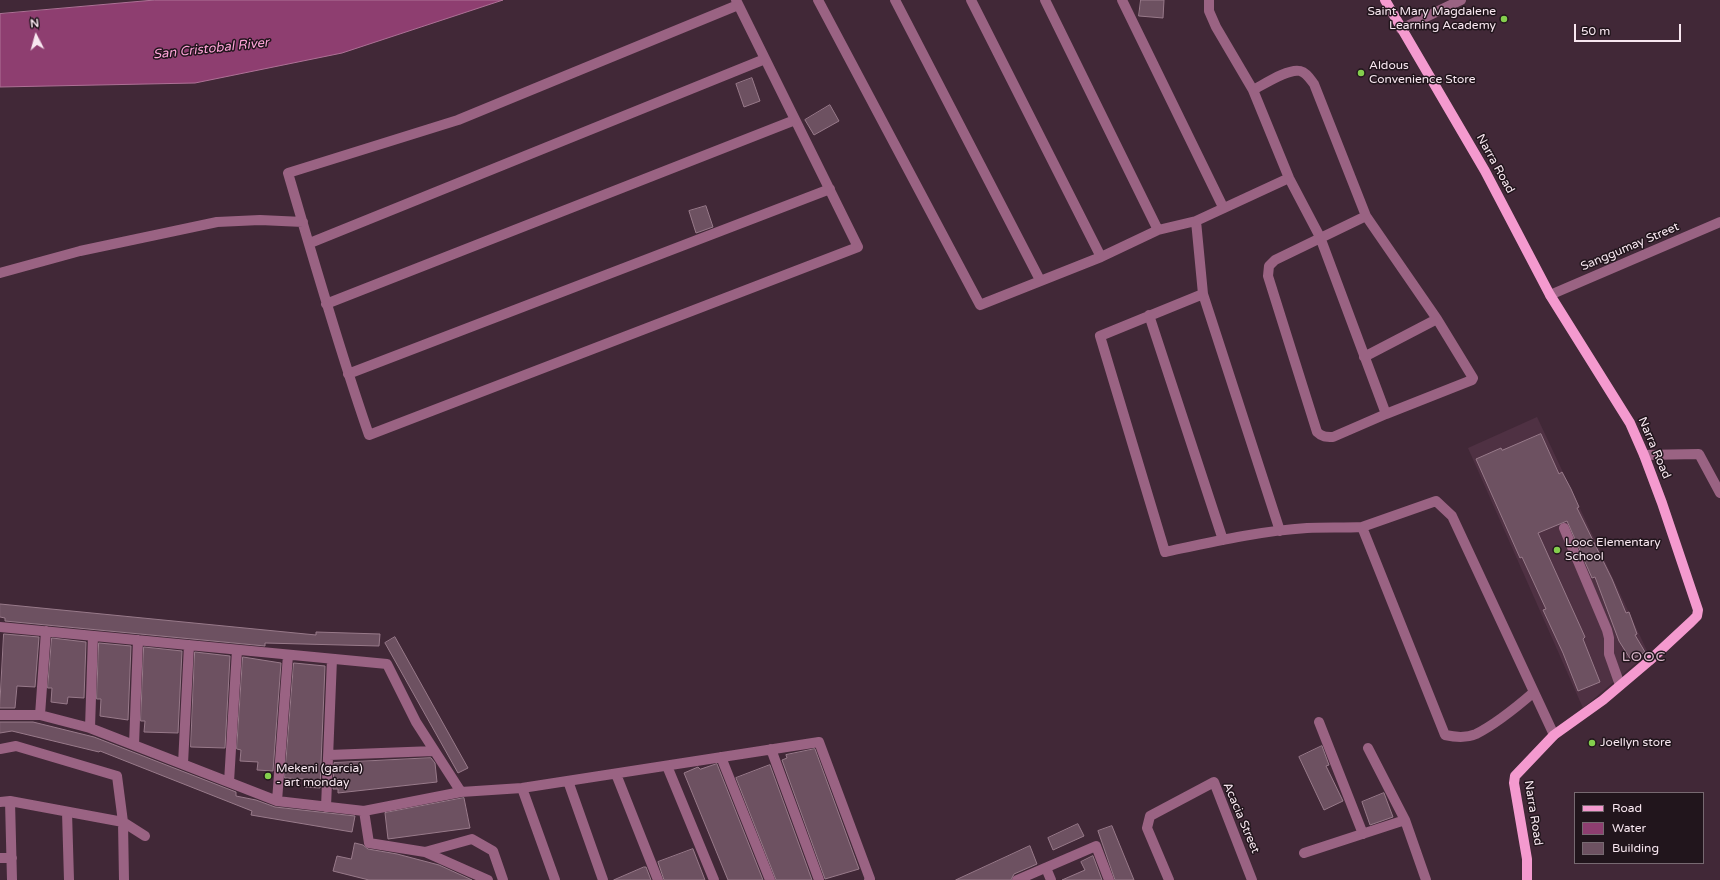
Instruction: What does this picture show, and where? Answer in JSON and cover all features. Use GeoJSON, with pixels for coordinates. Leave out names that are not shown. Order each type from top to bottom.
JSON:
{"type":"FeatureCollection","features":[{"type":"Feature","properties":{"kind":"main road","name":"Narra Road"},"geometry":{"type":"LineString","coordinates":[[1385,0],[1484,171],[1550,296],[1630,423],[1644,455],[1685,569],[1698,610],[1697,616],[1691,622],[1620,685],[1554,735],[1515,776],[1514,780],[1527,859],[1527,880]]}},
{"type":"Feature","properties":{"kind":"street"},"geometry":{"type":"LineString","coordinates":[[818,0],[980,305],[1101,257],[1158,230],[1196,221],[1289,178]]}},
{"type":"Feature","properties":{"kind":"street"},"geometry":{"type":"LineString","coordinates":[[895,0],[1040,280]]}},
{"type":"Feature","properties":{"kind":"street"},"geometry":{"type":"LineString","coordinates":[[971,0],[1101,257]]}},
{"type":"Feature","properties":{"kind":"street"},"geometry":{"type":"LineString","coordinates":[[1046,0],[1158,230]]}},
{"type":"Feature","properties":{"kind":"street"},"geometry":{"type":"LineString","coordinates":[[1122,0],[1222,208]]}},
{"type":"Feature","properties":{"kind":"street"},"geometry":{"type":"LineString","coordinates":[[1129,0],[1129,12]]}},
{"type":"Feature","properties":{"kind":"street"},"geometry":{"type":"LineString","coordinates":[[1209,0],[1209,11],[1222,42],[1252,90],[1289,178],[1320,238],[1386,414]]}},
{"type":"Feature","properties":{"kind":"street"},"geometry":{"type":"LineString","coordinates":[[1401,29],[1461,0]]}},
{"type":"Feature","properties":{"kind":"street"},"geometry":{"type":"LineString","coordinates":[[737,3],[765,59],[858,247],[369,435],[326,304],[310,243],[288,174],[458,120],[737,3]]}},
{"type":"Feature","properties":{"kind":"street"},"geometry":{"type":"LineString","coordinates":[[310,243],[765,59]]}},
{"type":"Feature","properties":{"kind":"street"},"geometry":{"type":"LineString","coordinates":[[1252,90],[1285,73],[1299,70],[1305,73],[1314,84],[1366,216],[1437,319],[1473,380],[1386,414],[1333,437],[1321,436],[1318,432],[1268,276],[1269,266],[1275,260],[1366,216]]}},
{"type":"Feature","properties":{"kind":"street"},"geometry":{"type":"LineString","coordinates":[[326,304],[795,120]]}},
{"type":"Feature","properties":{"kind":"street"},"geometry":{"type":"LineString","coordinates":[[348,374],[830,189]]}},
{"type":"Feature","properties":{"kind":"street"},"geometry":{"type":"LineString","coordinates":[[0,273],[80,251],[217,222],[260,220],[303,222]]}},
{"type":"Feature","properties":{"kind":"street"},"geometry":{"type":"LineString","coordinates":[[1196,221],[1204,294],[1280,531]]}},
{"type":"Feature","properties":{"kind":"street","name":"Sanggumay Street"},"geometry":{"type":"LineString","coordinates":[[1550,296],[1720,222]]}},
{"type":"Feature","properties":{"kind":"street"},"geometry":{"type":"LineString","coordinates":[[1204,294],[1100,336],[1165,552],[1223,540],[1280,531],[1307,528],[1362,528],[1436,501],[1452,516],[1554,735]]}},
{"type":"Feature","properties":{"kind":"street"},"geometry":{"type":"LineString","coordinates":[[1150,315],[1223,540]]}},
{"type":"Feature","properties":{"kind":"street"},"geometry":{"type":"LineString","coordinates":[[1364,357],[1437,319]]}},
{"type":"Feature","properties":{"kind":"street"},"geometry":{"type":"LineString","coordinates":[[1644,455],[1699,454],[1720,493]]}},
{"type":"Feature","properties":{"kind":"street"},"geometry":{"type":"LineString","coordinates":[[1362,528],[1445,735],[1455,737],[1475,734],[1521,703],[1534,692]]}},
{"type":"Feature","properties":{"kind":"street"},"geometry":{"type":"LineString","coordinates":[[1564,528],[1607,630],[1609,638],[1609,654],[1620,685]]}},
{"type":"Feature","properties":{"kind":"street"},"geometry":{"type":"LineString","coordinates":[[0,627],[387,664],[416,722],[461,792]]}},
{"type":"Feature","properties":{"kind":"street"},"geometry":{"type":"LineString","coordinates":[[40,715],[46,631]]}},
{"type":"Feature","properties":{"kind":"street"},"geometry":{"type":"LineString","coordinates":[[90,728],[93,636]]}},
{"type":"Feature","properties":{"kind":"street"},"geometry":{"type":"LineString","coordinates":[[134,745],[138,640]]}},
{"type":"Feature","properties":{"kind":"street"},"geometry":{"type":"LineString","coordinates":[[183,764],[189,645]]}},
{"type":"Feature","properties":{"kind":"street"},"geometry":{"type":"LineString","coordinates":[[229,782],[237,650]]}},
{"type":"Feature","properties":{"kind":"street"},"geometry":{"type":"LineString","coordinates":[[276,801],[288,655]]}},
{"type":"Feature","properties":{"kind":"street"},"geometry":{"type":"LineString","coordinates":[[326,807],[332,659]]}},
{"type":"Feature","properties":{"kind":"street"},"geometry":{"type":"LineString","coordinates":[[0,715],[40,715],[90,728],[276,801],[364,812],[461,792],[522,788],[819,742],[870,879],[869,880]]}},
{"type":"Feature","properties":{"kind":"street"},"geometry":{"type":"LineString","coordinates":[[1319,722],[1363,834]]}},
{"type":"Feature","properties":{"kind":"street"},"geometry":{"type":"LineString","coordinates":[[0,749],[16,746],[117,776],[123,822],[124,880]]}},
{"type":"Feature","properties":{"kind":"street"},"geometry":{"type":"LineString","coordinates":[[1368,748],[1405,820],[1426,880]]}},
{"type":"Feature","properties":{"kind":"street"},"geometry":{"type":"LineString","coordinates":[[771,749],[819,880]]}},
{"type":"Feature","properties":{"kind":"street"},"geometry":{"type":"LineString","coordinates":[[329,755],[434,751]]}},
{"type":"Feature","properties":{"kind":"street"},"geometry":{"type":"LineString","coordinates":[[722,757],[770,880]]}},
{"type":"Feature","properties":{"kind":"street"},"geometry":{"type":"LineString","coordinates":[[667,766],[714,880]]}},
{"type":"Feature","properties":{"kind":"street"},"geometry":{"type":"LineString","coordinates":[[616,774],[658,880]]}},
{"type":"Feature","properties":{"kind":"street"},"geometry":{"type":"LineString","coordinates":[[568,781],[603,880]]}},
{"type":"Feature","properties":{"kind":"street","name":"Acacia Street"},"geometry":{"type":"LineString","coordinates":[[1169,880],[1146,828],[1150,816],[1214,782],[1252,880]]}},
{"type":"Feature","properties":{"kind":"street"},"geometry":{"type":"LineString","coordinates":[[522,788],[555,880]]}},
{"type":"Feature","properties":{"kind":"street"},"geometry":{"type":"LineString","coordinates":[[12,880],[12,858],[5,801],[123,822],[145,836]]}},
{"type":"Feature","properties":{"kind":"street"},"geometry":{"type":"LineString","coordinates":[[67,812],[69,880]]}},
{"type":"Feature","properties":{"kind":"street"},"geometry":{"type":"LineString","coordinates":[[364,812],[369,843],[425,852],[488,880]]}},
{"type":"Feature","properties":{"kind":"street"},"geometry":{"type":"LineString","coordinates":[[1304,853],[1405,820]]}},
{"type":"Feature","properties":{"kind":"street"},"geometry":{"type":"LineString","coordinates":[[425,852],[472,839],[493,851],[503,880]]}},
{"type":"Feature","properties":{"kind":"street"},"geometry":{"type":"LineString","coordinates":[[1017,880],[1096,846],[1109,880]]}},
{"type":"Feature","properties":{"kind":"street"},"geometry":{"type":"LineString","coordinates":[[0,858],[12,858]]}},
{"type":"Feature","properties":{"kind":"street"},"geometry":{"type":"LineString","coordinates":[[1046,868],[1051,880]]}},
{"type":"Feature","properties":{"kind":"shaded area","name":"Looc Elementary School"},"geometry":{"type":"Polygon","coordinates":[[[1537,417],[1648,653],[1583,708],[1468,448],[1537,417]]]}},
{"type":"Feature","properties":{"kind":"water","name":"San Cristobal River"},"geometry":{"type":"Polygon","coordinates":[[[155,0],[503,0],[342,53],[195,83],[0,87],[0,14],[155,0]]]}},
{"type":"Feature","properties":{"kind":"building"},"geometry":{"type":"Polygon","coordinates":[[[1141,0],[1164,0],[1163,18],[1139,16],[1141,0]]]}},
{"type":"Feature","properties":{"kind":"building"},"geometry":{"type":"Polygon","coordinates":[[[752,78],[760,101],[744,107],[736,84],[752,78]]]}},
{"type":"Feature","properties":{"kind":"building"},"geometry":{"type":"Polygon","coordinates":[[[830,105],[839,121],[814,135],[805,120],[830,105]]]}},
{"type":"Feature","properties":{"kind":"building"},"geometry":{"type":"Polygon","coordinates":[[[706,206],[713,227],[696,233],[689,211],[706,206]]]}},
{"type":"Feature","properties":{"kind":"building","name":"Looc Elementary School"},"geometry":{"type":"Polygon","coordinates":[[[1541,434],[1559,474],[1562,472],[1571,489],[1579,507],[1577,508],[1612,579],[1626,613],[1629,612],[1637,634],[1635,635],[1645,652],[1631,660],[1619,641],[1595,577],[1592,578],[1567,521],[1538,533],[1585,637],[1583,639],[1600,682],[1578,691],[1563,653],[1543,610],[1546,609],[1522,557],[1520,558],[1476,459],[1501,448],[1502,450],[1541,434]]]}},
{"type":"Feature","properties":{"kind":"building"},"geometry":{"type":"Polygon","coordinates":[[[0,604],[316,635],[316,632],[380,634],[379,646],[265,643],[265,646],[5,621],[5,618],[0,617],[0,604]]]}},
{"type":"Feature","properties":{"kind":"building"},"geometry":{"type":"Polygon","coordinates":[[[4,634],[39,637],[35,687],[17,686],[15,708],[0,708],[4,634]]]}},
{"type":"Feature","properties":{"kind":"building"},"geometry":{"type":"Polygon","coordinates":[[[395,637],[468,768],[458,773],[385,643],[395,637]]]}},
{"type":"Feature","properties":{"kind":"building"},"geometry":{"type":"Polygon","coordinates":[[[52,638],[86,642],[84,698],[68,697],[67,704],[51,702],[52,688],[48,688],[52,638]]]}},
{"type":"Feature","properties":{"kind":"building"},"geometry":{"type":"Polygon","coordinates":[[[99,643],[131,646],[128,720],[100,716],[101,699],[97,699],[99,643]]]}},
{"type":"Feature","properties":{"kind":"building"},"geometry":{"type":"Polygon","coordinates":[[[144,647],[182,651],[178,733],[144,732],[145,721],[141,721],[144,647]]]}},
{"type":"Feature","properties":{"kind":"building"},"geometry":{"type":"Polygon","coordinates":[[[195,652],[230,656],[225,748],[191,747],[195,652]]]}},
{"type":"Feature","properties":{"kind":"building"},"geometry":{"type":"Polygon","coordinates":[[[243,657],[281,663],[273,771],[257,770],[258,762],[240,761],[241,750],[237,749],[243,657]]]}},
{"type":"Feature","properties":{"kind":"building"},"geometry":{"type":"Polygon","coordinates":[[[294,663],[325,666],[320,788],[304,787],[305,779],[285,778],[294,663]]]}},
{"type":"Feature","properties":{"kind":"building"},"geometry":{"type":"Polygon","coordinates":[[[0,722],[33,722],[94,737],[236,792],[236,796],[256,800],[275,807],[355,816],[352,832],[251,815],[252,811],[100,751],[12,731],[0,733],[0,722]]]}},
{"type":"Feature","properties":{"kind":"building"},"geometry":{"type":"Polygon","coordinates":[[[1322,746],[1329,765],[1326,766],[1343,801],[1324,810],[1299,757],[1322,746]]]}},
{"type":"Feature","properties":{"kind":"building"},"geometry":{"type":"Polygon","coordinates":[[[815,749],[859,869],[825,879],[782,760],[787,758],[786,755],[815,749]]]}},
{"type":"Feature","properties":{"kind":"building"},"geometry":{"type":"Polygon","coordinates":[[[431,758],[435,763],[437,782],[338,793],[338,789],[333,789],[334,763],[431,758]]]}},
{"type":"Feature","properties":{"kind":"building"},"geometry":{"type":"Polygon","coordinates":[[[717,764],[763,880],[728,880],[684,773],[698,767],[700,769],[717,764]]]}},
{"type":"Feature","properties":{"kind":"building"},"geometry":{"type":"Polygon","coordinates":[[[770,765],[812,880],[776,880],[736,778],[770,765]]]}},
{"type":"Feature","properties":{"kind":"building"},"geometry":{"type":"Polygon","coordinates":[[[1384,793],[1393,817],[1370,825],[1362,802],[1384,793]]]}},
{"type":"Feature","properties":{"kind":"building"},"geometry":{"type":"Polygon","coordinates":[[[464,798],[470,828],[388,839],[385,813],[464,798]]]}},
{"type":"Feature","properties":{"kind":"building"},"geometry":{"type":"Polygon","coordinates":[[[1078,824],[1084,836],[1053,850],[1048,838],[1078,824]]]}},
{"type":"Feature","properties":{"kind":"building"},"geometry":{"type":"Polygon","coordinates":[[[1112,826],[1134,880],[1115,880],[1098,831],[1112,826]]]}},
{"type":"Feature","properties":{"kind":"building"},"geometry":{"type":"Polygon","coordinates":[[[355,843],[363,845],[368,849],[397,854],[439,865],[472,880],[369,880],[333,871],[337,856],[351,859],[355,843]]]}},
{"type":"Feature","properties":{"kind":"building"},"geometry":{"type":"Polygon","coordinates":[[[1030,846],[1037,864],[1014,874],[1011,880],[956,880],[1030,846]]]}},
{"type":"Feature","properties":{"kind":"building"},"geometry":{"type":"Polygon","coordinates":[[[693,849],[705,880],[664,880],[658,862],[693,849]]]}},
{"type":"Feature","properties":{"kind":"building"},"geometry":{"type":"Polygon","coordinates":[[[1093,856],[1102,880],[1062,880],[1085,870],[1081,862],[1093,856]]]}},
{"type":"Feature","properties":{"kind":"building"},"geometry":{"type":"Polygon","coordinates":[[[646,867],[651,880],[614,880],[646,867]]]}},
{"type":"Feature","properties":{"kind":"place","name":"Saint Mary Magdalene Learning Academy"},"geometry":{"type":"Point","coordinates":[1504,19]}},
{"type":"Feature","properties":{"kind":"place","name":"Aldous Convenience Store"},"geometry":{"type":"Point","coordinates":[1361,73]}},
{"type":"Feature","properties":{"kind":"place","name":"Looc Elementary School"},"geometry":{"type":"Point","coordinates":[1557,550]}},
{"type":"Feature","properties":{"kind":"place","name":"Joellyn store"},"geometry":{"type":"Point","coordinates":[1592,743]}},
{"type":"Feature","properties":{"kind":"place","name":"Mekeni (garcia) - art monday"},"geometry":{"type":"Point","coordinates":[268,776]}},
{"type":"Feature","properties":{"kind":"district","name":"LOOC"},"geometry":{"type":"Point","coordinates":[1644,657]}}]}
